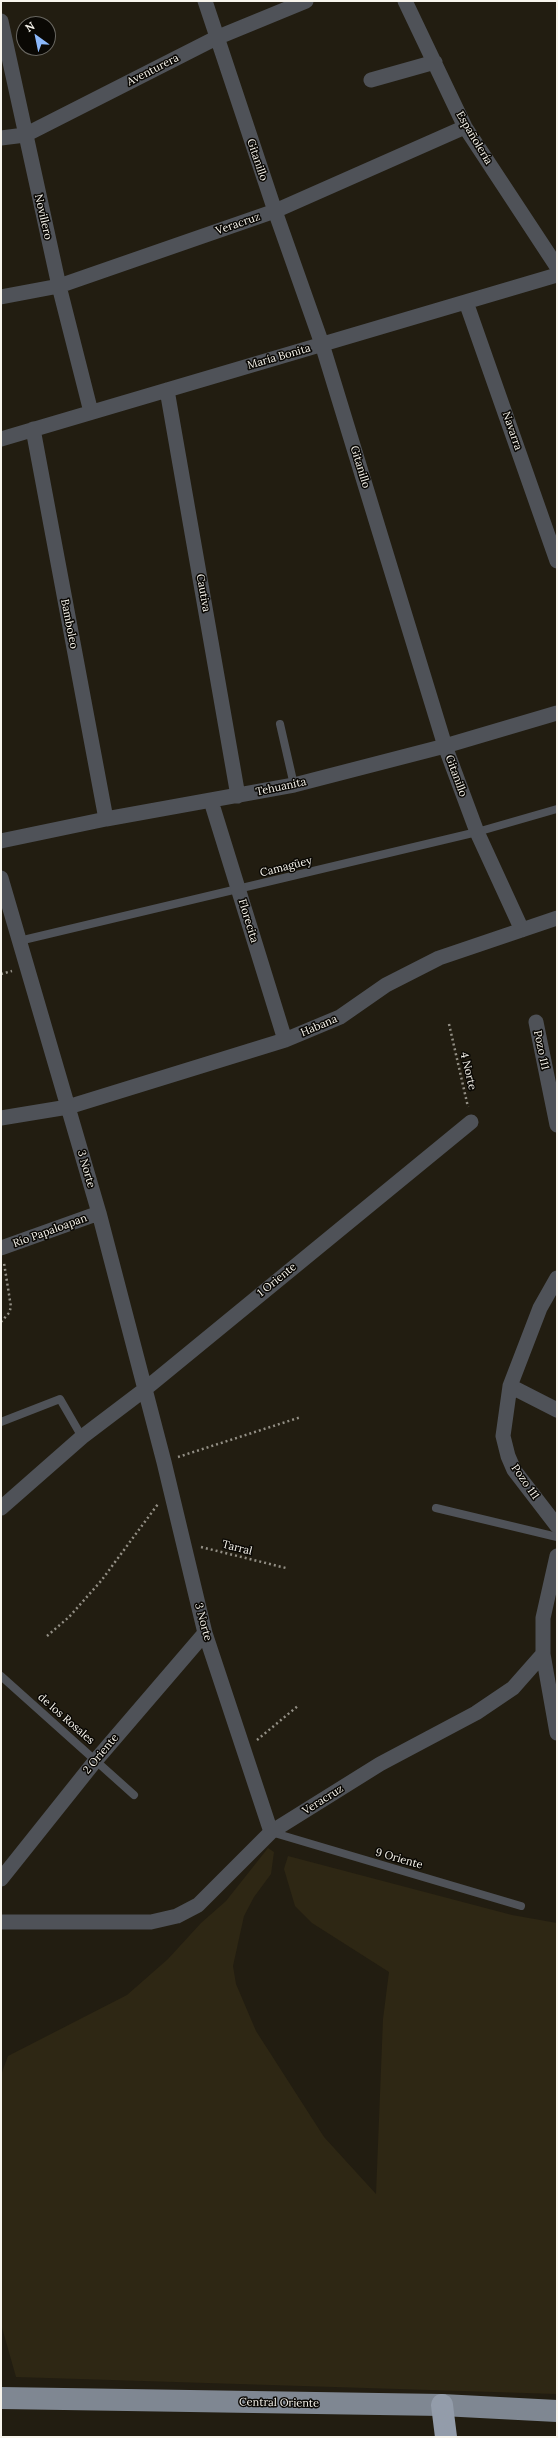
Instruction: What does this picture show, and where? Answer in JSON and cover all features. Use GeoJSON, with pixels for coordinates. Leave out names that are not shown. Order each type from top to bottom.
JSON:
{"type":"FeatureCollection","features":[{"type":"Feature","properties":{"kind":"highway"},"geometry":{"type":"LineString","coordinates":[[442,2405],[446,2437]]}},
{"type":"Feature","properties":{"kind":"main road","name":"Central Oriente"},"geometry":{"type":"LineString","coordinates":[[1,2398],[442,2405],[557,2411]]}},
{"type":"Feature","properties":{"kind":"street","name":"Gitanillo"},"geometry":{"type":"LineString","coordinates":[[205,1],[216,38],[275,211],[322,344],[445,746],[477,832],[522,930]]}},
{"type":"Feature","properties":{"kind":"street","name":"Aventurera"},"geometry":{"type":"LineString","coordinates":[[1,138],[25,134],[216,38],[306,1]]}},
{"type":"Feature","properties":{"kind":"street","name":"Españolería"},"geometry":{"type":"LineString","coordinates":[[405,1],[466,127],[557,267]]}},
{"type":"Feature","properties":{"kind":"street","name":"Novillero"},"geometry":{"type":"LineString","coordinates":[[1,21],[59,286],[91,412]]}},
{"type":"Feature","properties":{"kind":"street"},"geometry":{"type":"LineString","coordinates":[[371,80],[434,62]]}},
{"type":"Feature","properties":{"kind":"street","name":"Veracruz"},"geometry":{"type":"LineString","coordinates":[[1,297],[59,286],[275,211],[466,127]]}},
{"type":"Feature","properties":{"kind":"street","name":"María Bonita"},"geometry":{"type":"LineString","coordinates":[[1,439],[557,275]]}},
{"type":"Feature","properties":{"kind":"street","name":"Navarra"},"geometry":{"type":"LineString","coordinates":[[466,302],[557,561]]}},
{"type":"Feature","properties":{"kind":"street","name":"Cautiva"},"geometry":{"type":"LineString","coordinates":[[167,390],[238,796]]}},
{"type":"Feature","properties":{"kind":"street","name":"Bamboleo"},"geometry":{"type":"LineString","coordinates":[[33,429],[106,819]]}},
{"type":"Feature","properties":{"kind":"street","name":"Tehuanita"},"geometry":{"type":"LineString","coordinates":[[1,841],[106,819],[294,785],[445,746],[557,713]]}},
{"type":"Feature","properties":{"kind":"street","name":"Florecita"},"geometry":{"type":"LineString","coordinates":[[212,801],[285,1040]]}},
{"type":"Feature","properties":{"kind":"street","name":"3 Norte"},"geometry":{"type":"LineString","coordinates":[[1,878],[99,1213],[164,1462],[205,1633],[243,1752],[271,1832]]}},
{"type":"Feature","properties":{"kind":"street","name":"Habana"},"geometry":{"type":"LineString","coordinates":[[1,1118],[68,1107],[285,1040],[340,1017],[386,985],[439,958],[557,918]]}},
{"type":"Feature","properties":{"kind":"street","name":"Pozo 111"},"geometry":{"type":"LineString","coordinates":[[536,1022],[557,1125]]}},
{"type":"Feature","properties":{"kind":"street","name":"1 Oriente"},"geometry":{"type":"LineString","coordinates":[[1,1508],[82,1437],[144,1390],[471,1122]]}},
{"type":"Feature","properties":{"kind":"street","name":"Río Papaloapan"},"geometry":{"type":"LineString","coordinates":[[1,1248],[99,1213]]}},
{"type":"Feature","properties":{"kind":"street","name":"Pozo 111"},"geometry":{"type":"LineString","coordinates":[[557,1278],[540,1308],[510,1386],[503,1436],[508,1456],[514,1470],[557,1526]]}},
{"type":"Feature","properties":{"kind":"street"},"geometry":{"type":"LineString","coordinates":[[510,1386],[557,1410]]}},
{"type":"Feature","properties":{"kind":"street"},"geometry":{"type":"LineString","coordinates":[[557,1558],[543,1618],[542,1654],[557,1732]]}},
{"type":"Feature","properties":{"kind":"street","name":"2 Oriente"},"geometry":{"type":"LineString","coordinates":[[1,1879],[96,1760],[205,1633]]}},
{"type":"Feature","properties":{"kind":"street","name":"Veracruz"},"geometry":{"type":"LineString","coordinates":[[1,1922],[151,1922],[177,1916],[198,1905],[271,1832],[380,1764],[476,1713],[513,1688],[542,1654]]}},
{"type":"Feature","properties":{"kind":"lane"},"geometry":{"type":"LineString","coordinates":[[280,724],[294,785]]}},
{"type":"Feature","properties":{"kind":"lane","name":"Camagüey"},"geometry":{"type":"LineString","coordinates":[[19,941],[477,832],[557,809]]}},
{"type":"Feature","properties":{"kind":"lane"},"geometry":{"type":"LineString","coordinates":[[1,1422],[60,1399],[82,1437]]}},
{"type":"Feature","properties":{"kind":"lane"},"geometry":{"type":"LineString","coordinates":[[436,1508],[557,1537]]}},
{"type":"Feature","properties":{"kind":"lane","name":"de los Rosales"},"geometry":{"type":"LineString","coordinates":[[1,1676],[134,1795]]}},
{"type":"Feature","properties":{"kind":"lane","name":"9 Oriente"},"geometry":{"type":"LineString","coordinates":[[271,1832],[521,1906]]}},
{"type":"Feature","properties":{"kind":"path","name":"4 Norte"},"geometry":{"type":"LineString","coordinates":[[449,1024],[471,1122]]}},
{"type":"Feature","properties":{"kind":"path"},"geometry":{"type":"LineString","coordinates":[[1,1248],[11,1307],[9,1313],[1,1322]]}},
{"type":"Feature","properties":{"kind":"path"},"geometry":{"type":"LineString","coordinates":[[164,1462],[301,1417]]}},
{"type":"Feature","properties":{"kind":"path"},"geometry":{"type":"LineString","coordinates":[[47,1636],[69,1616],[101,1581],[170,1489]]}},
{"type":"Feature","properties":{"kind":"path","name":"Tarral"},"geometry":{"type":"LineString","coordinates":[[183,1543],[286,1568]]}},
{"type":"Feature","properties":{"kind":"path"},"geometry":{"type":"LineString","coordinates":[[243,1752],[299,1705]]}},
{"type":"Feature","properties":{"kind":"shaded area"},"geometry":{"type":"Polygon","coordinates":[[[268,1848],[274,1852],[271,1874],[254,1897],[244,1916],[233,1966],[236,1984],[256,2031],[324,2137],[376,2194],[383,2019],[389,1972],[312,1923],[295,1906],[284,1869],[288,1856],[512,1915],[557,1923],[557,2394],[16,2377],[1,2324],[1,2075],[8,2056],[127,1995],[168,1959],[201,1923],[226,1901],[268,1848]]]}}]}
